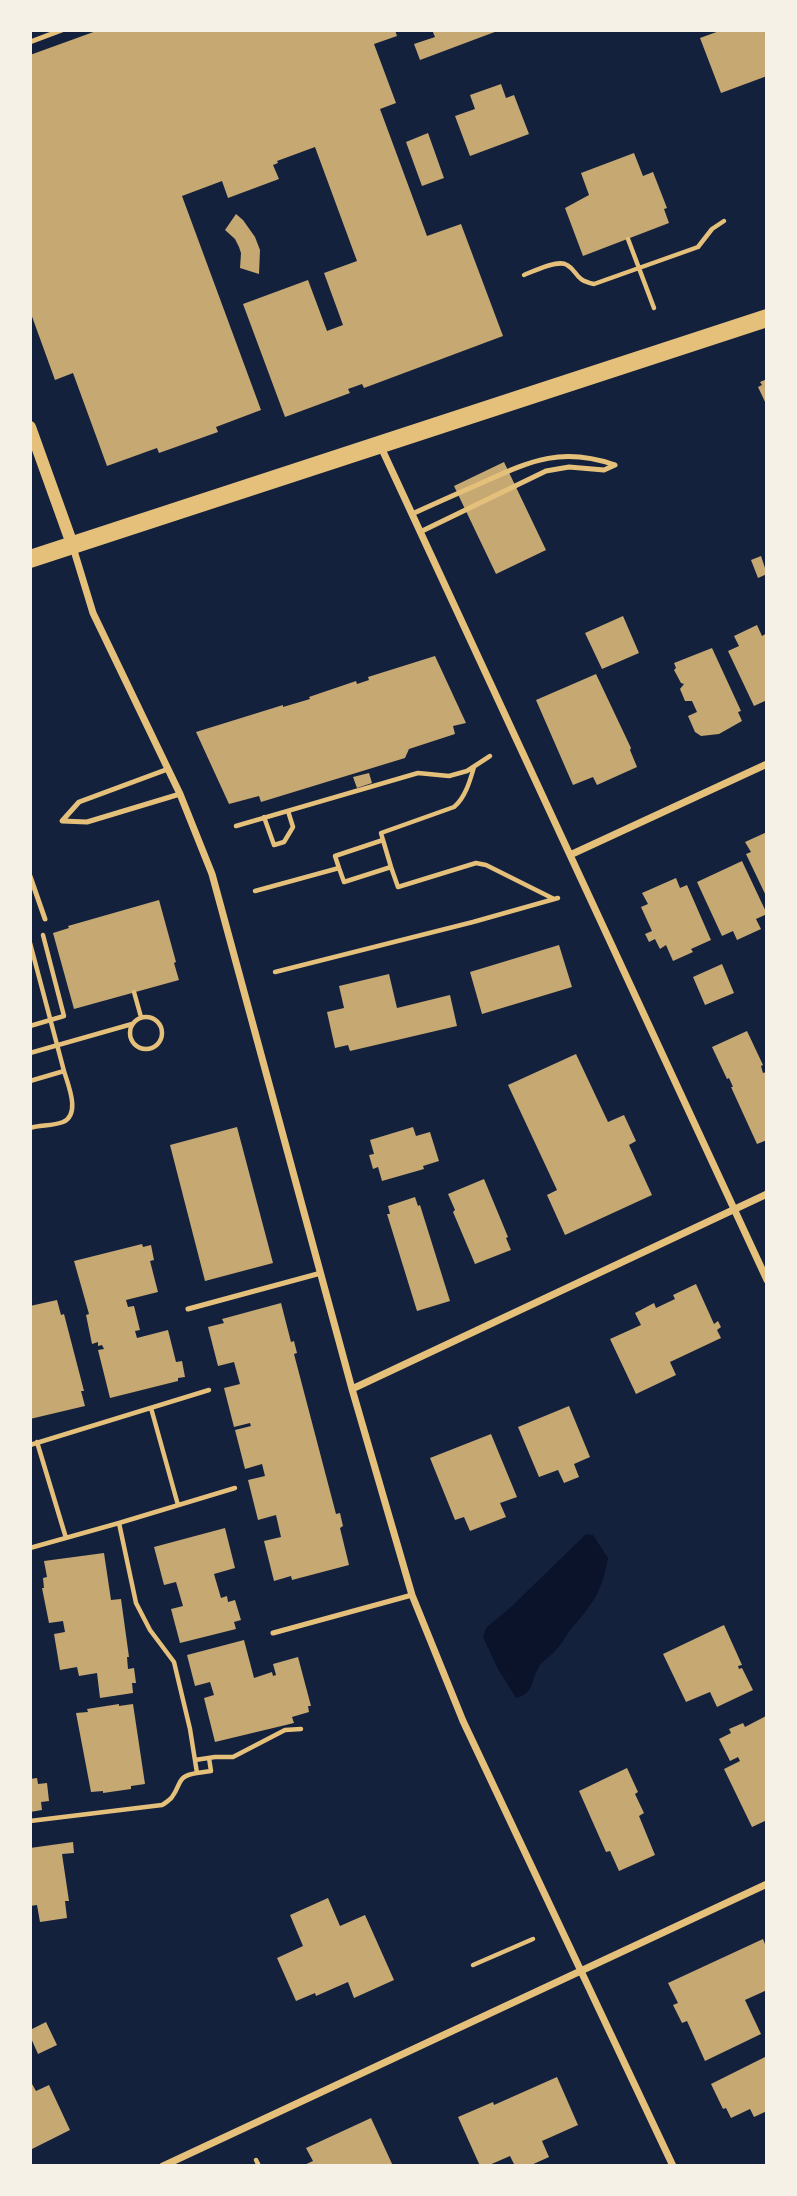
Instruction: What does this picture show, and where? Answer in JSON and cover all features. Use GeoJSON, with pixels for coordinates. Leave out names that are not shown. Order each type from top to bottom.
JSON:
{"type":"FeatureCollection","features":[{"type":"Feature","properties":{"kind":"main road"},"geometry":{"type":"LineString","coordinates":[[30,559],[767,318]]}},
{"type":"Feature","properties":{"kind":"street"},"geometry":{"type":"LineString","coordinates":[[30,427],[72,544],[93,613],[180,794],[212,874],[352,1389],[412,1595],[463,1721],[673,2166]]}},
{"type":"Feature","properties":{"kind":"street"},"geometry":{"type":"LineString","coordinates":[[379,444],[767,1280]]}},
{"type":"Feature","properties":{"kind":"street"},"geometry":{"type":"LineString","coordinates":[[570,855],[767,764]]}},
{"type":"Feature","properties":{"kind":"street"},"geometry":{"type":"LineString","coordinates":[[352,1389],[767,1194]]}},
{"type":"Feature","properties":{"kind":"street"},"geometry":{"type":"LineString","coordinates":[[163,2166],[767,1884]]}},
{"type":"Feature","properties":{"kind":"lane"},"geometry":{"type":"LineString","coordinates":[[30,41],[62,30]]}},
{"type":"Feature","properties":{"kind":"lane"},"geometry":{"type":"LineString","coordinates":[[412,514],[527,462],[569,455],[598,459],[615,465],[604,470],[569,467],[546,471],[420,532]]}},
{"type":"Feature","properties":{"kind":"lane"},"geometry":{"type":"LineString","coordinates":[[168,769],[79,802],[62,821],[87,822],[180,794]]}},
{"type":"Feature","properties":{"kind":"lane"},"geometry":{"type":"LineString","coordinates":[[30,876],[45,919]]}},
{"type":"Feature","properties":{"kind":"lane"},"geometry":{"type":"LineString","coordinates":[[188,1309],[321,1273]]}},
{"type":"Feature","properties":{"kind":"lane"},"geometry":{"type":"LineString","coordinates":[[274,1633],[412,1595]]}},
{"type":"Feature","properties":{"kind":"path"},"geometry":{"type":"LineString","coordinates":[[524,275],[552,264],[562,264],[568,265],[582,280],[594,284],[698,247],[712,229],[724,221]]}},
{"type":"Feature","properties":{"kind":"path"},"geometry":{"type":"LineString","coordinates":[[628,239],[654,308]]}},
{"type":"Feature","properties":{"kind":"path"},"geometry":{"type":"LineString","coordinates":[[236,826],[418,773],[449,776],[467,771],[490,756]]}},
{"type":"Feature","properties":{"kind":"path"},"geometry":{"type":"LineString","coordinates":[[275,972],[556,899],[486,865],[476,863],[398,887],[381,833],[454,807],[459,803],[474,767]]}},
{"type":"Feature","properties":{"kind":"path"},"geometry":{"type":"LineString","coordinates":[[264,817],[274,845],[284,842],[293,827],[288,811]]}},
{"type":"Feature","properties":{"kind":"path"},"geometry":{"type":"LineString","coordinates":[[383,840],[335,856],[344,882],[391,867]]}},
{"type":"Feature","properties":{"kind":"path"},"geometry":{"type":"LineString","coordinates":[[255,891],[339,868]]}},
{"type":"Feature","properties":{"kind":"path"},"geometry":{"type":"LineString","coordinates":[[30,1026],[64,1016],[42,933]]}},
{"type":"Feature","properties":{"kind":"path"},"geometry":{"type":"LineString","coordinates":[[30,943],[72,1099],[69,1118],[61,1123],[30,1128]]}},
{"type":"Feature","properties":{"kind":"path"},"geometry":{"type":"LineString","coordinates":[[134,992],[141,1017]]}},
{"type":"Feature","properties":{"kind":"path"},"geometry":{"type":"LineString","coordinates":[[30,1053],[132,1024],[141,1017],[152,1018],[160,1026],[161,1036],[157,1044],[147,1049],[134,1043],[130,1034],[132,1024]]}},
{"type":"Feature","properties":{"kind":"path"},"geometry":{"type":"LineString","coordinates":[[30,1081],[64,1071]]}},
{"type":"Feature","properties":{"kind":"path"},"geometry":{"type":"LineString","coordinates":[[30,1444],[209,1390]]}},
{"type":"Feature","properties":{"kind":"path"},"geometry":{"type":"LineString","coordinates":[[151,1408],[178,1505]]}},
{"type":"Feature","properties":{"kind":"path"},"geometry":{"type":"LineString","coordinates":[[37,1442],[66,1538]]}},
{"type":"Feature","properties":{"kind":"path"},"geometry":{"type":"LineString","coordinates":[[30,1548],[235,1488]]}},
{"type":"Feature","properties":{"kind":"path"},"geometry":{"type":"LineString","coordinates":[[119,1523],[136,1603],[150,1630],[174,1662],[197,1773]]}},
{"type":"Feature","properties":{"kind":"path"},"geometry":{"type":"LineString","coordinates":[[195,1760],[233,1757],[285,1730],[301,1729]]}},
{"type":"Feature","properties":{"kind":"path"},"geometry":{"type":"LineString","coordinates":[[30,1821],[162,1805],[172,1798],[181,1779],[189,1774],[211,1771],[209,1758]]}},
{"type":"Feature","properties":{"kind":"path"},"geometry":{"type":"LineString","coordinates":[[472,1965],[533,1939]]}},
{"type":"Feature","properties":{"kind":"path"},"geometry":{"type":"LineString","coordinates":[[256,2160],[259,2166]]}},
{"type":"Feature","properties":{"kind":"water"},"geometry":{"type":"Polygon","coordinates":[[[586,1534],[593,1535],[608,1558],[600,1588],[560,1645],[540,1665],[530,1689],[516,1698],[483,1637],[486,1628],[586,1534]]]}},
{"type":"Feature","properties":{"kind":"building"},"geometry":{"type":"Polygon","coordinates":[[[99,30],[395,30],[397,36],[374,44],[396,103],[380,109],[427,236],[461,224],[503,336],[364,388],[362,384],[348,389],[350,393],[285,417],[243,304],[308,280],[327,331],[343,325],[324,273],[357,261],[315,147],[277,161],[278,163],[273,165],[279,179],[228,198],[222,181],[182,196],[261,410],[216,427],[218,432],[159,453],[157,448],[107,466],[73,373],[55,380],[30,311],[30,55],[99,30]]]}},
{"type":"Feature","properties":{"kind":"building"},"geometry":{"type":"Polygon","coordinates":[[[432,30],[500,30],[420,60],[414,44],[435,37],[432,30]]]}},
{"type":"Feature","properties":{"kind":"building"},"geometry":{"type":"Polygon","coordinates":[[[722,30],[764,30],[767,38],[767,76],[721,93],[700,38],[722,30]]]}},
{"type":"Feature","properties":{"kind":"building"},"geometry":{"type":"Polygon","coordinates":[[[501,84],[506,98],[514,95],[529,134],[470,156],[455,116],[475,109],[470,95],[501,84]]]}},
{"type":"Feature","properties":{"kind":"building"},"geometry":{"type":"Polygon","coordinates":[[[428,133],[444,178],[422,186],[406,142],[428,133]]]}},
{"type":"Feature","properties":{"kind":"building"},"geometry":{"type":"Polygon","coordinates":[[[634,153],[643,176],[653,172],[667,208],[664,209],[669,223],[583,256],[565,208],[589,195],[581,173],[634,153]]]}},
{"type":"Feature","properties":{"kind":"building"},"geometry":{"type":"Polygon","coordinates":[[[236,214],[255,237],[260,250],[259,274],[240,268],[239,247],[225,230],[236,214]]]}},
{"type":"Feature","properties":{"kind":"building"},"geometry":{"type":"Polygon","coordinates":[[[767,379],[767,406],[758,387],[762,385],[760,382],[767,379]]]}},
{"type":"Feature","properties":{"kind":"building"},"geometry":{"type":"Polygon","coordinates":[[[504,462],[546,550],[496,574],[454,486],[504,462]]]}},
{"type":"Feature","properties":{"kind":"building"},"geometry":{"type":"Polygon","coordinates":[[[761,556],[767,574],[758,578],[751,560],[761,556]]]}},
{"type":"Feature","properties":{"kind":"building"},"geometry":{"type":"Polygon","coordinates":[[[623,616],[639,653],[602,669],[585,633],[623,616]]]}},
{"type":"Feature","properties":{"kind":"building"},"geometry":{"type":"Polygon","coordinates":[[[757,625],[762,636],[767,633],[767,700],[754,706],[728,651],[739,646],[734,636],[757,625]]]}},
{"type":"Feature","properties":{"kind":"building"},"geometry":{"type":"Polygon","coordinates":[[[712,648],[741,711],[738,712],[742,721],[719,734],[701,736],[695,732],[688,716],[697,712],[692,701],[685,701],[680,689],[684,684],[674,670],[674,663],[712,648]]]}},
{"type":"Feature","properties":{"kind":"building"},"geometry":{"type":"Polygon","coordinates":[[[435,656],[466,723],[453,726],[455,734],[409,749],[405,758],[261,802],[259,796],[229,804],[196,732],[310,699],[309,697],[356,681],[357,684],[369,680],[368,677],[435,656]]]}},
{"type":"Feature","properties":{"kind":"building"},"geometry":{"type":"Polygon","coordinates":[[[596,674],[631,748],[637,767],[597,785],[593,777],[573,785],[536,700],[596,674]]]}},
{"type":"Feature","properties":{"kind":"building"},"geometry":{"type":"Polygon","coordinates":[[[369,773],[372,783],[357,788],[353,777],[369,773]]]}},
{"type":"Feature","properties":{"kind":"building"},"geometry":{"type":"Polygon","coordinates":[[[767,832],[767,898],[746,854],[751,852],[745,842],[767,832]]]}},
{"type":"Feature","properties":{"kind":"building"},"geometry":{"type":"Polygon","coordinates":[[[742,861],[767,914],[756,919],[761,929],[737,940],[733,931],[722,936],[697,882],[742,861]]]}},
{"type":"Feature","properties":{"kind":"building"},"geometry":{"type":"Polygon","coordinates":[[[676,878],[680,888],[687,885],[711,940],[673,961],[666,945],[660,949],[655,939],[649,942],[645,934],[652,931],[641,907],[648,904],[642,893],[676,878]]]}},
{"type":"Feature","properties":{"kind":"building"},"geometry":{"type":"Polygon","coordinates":[[[159,900],[179,980],[74,1009],[53,933],[69,928],[68,926],[159,900]]]}},
{"type":"Feature","properties":{"kind":"building"},"geometry":{"type":"Polygon","coordinates":[[[559,945],[572,987],[482,1014],[470,972],[559,945]]]}},
{"type":"Feature","properties":{"kind":"building"},"geometry":{"type":"Polygon","coordinates":[[[722,964],[734,993],[705,1005],[693,977],[722,964]]]}},
{"type":"Feature","properties":{"kind":"building"},"geometry":{"type":"Polygon","coordinates":[[[389,974],[397,1008],[450,995],[457,1026],[350,1051],[348,1045],[335,1048],[327,1012],[344,1008],[339,986],[389,974]]]}},
{"type":"Feature","properties":{"kind":"building"},"geometry":{"type":"Polygon","coordinates":[[[747,1031],[763,1065],[763,1073],[766,1072],[767,1075],[767,1140],[757,1144],[729,1078],[727,1079],[712,1047],[747,1031]]]}},
{"type":"Feature","properties":{"kind":"building"},"geometry":{"type":"Polygon","coordinates":[[[576,1054],[608,1122],[624,1115],[636,1141],[629,1145],[652,1195],[565,1235],[547,1195],[557,1190],[508,1085],[576,1054]]]}},
{"type":"Feature","properties":{"kind":"building"},"geometry":{"type":"Polygon","coordinates":[[[237,1127],[273,1263],[205,1281],[170,1145],[237,1127]]]}},
{"type":"Feature","properties":{"kind":"building"},"geometry":{"type":"Polygon","coordinates":[[[413,1127],[416,1136],[430,1132],[439,1161],[423,1166],[424,1169],[382,1181],[378,1167],[373,1169],[369,1155],[374,1154],[370,1140],[413,1127]]]}},
{"type":"Feature","properties":{"kind":"building"},"geometry":{"type":"Polygon","coordinates":[[[484,1179],[511,1250],[475,1264],[448,1194],[484,1179]]]}},
{"type":"Feature","properties":{"kind":"building"},"geometry":{"type":"Polygon","coordinates":[[[415,1197],[418,1206],[420,1205],[450,1301],[417,1311],[387,1214],[390,1214],[388,1206],[415,1197]]]}},
{"type":"Feature","properties":{"kind":"building"},"geometry":{"type":"Polygon","coordinates":[[[142,1244],[143,1247],[151,1245],[154,1260],[150,1261],[158,1292],[126,1300],[128,1307],[134,1306],[140,1330],[135,1331],[137,1338],[168,1330],[176,1362],[182,1361],[185,1377],[110,1398],[98,1350],[104,1349],[102,1345],[98,1346],[98,1342],[92,1344],[86,1315],[89,1314],[74,1261],[142,1244]]]}},
{"type":"Feature","properties":{"kind":"building"},"geometry":{"type":"Polygon","coordinates":[[[696,1284],[714,1324],[718,1321],[721,1327],[717,1330],[721,1338],[670,1362],[676,1375],[636,1394],[610,1339],[641,1325],[635,1313],[654,1303],[656,1308],[675,1299],[673,1295],[696,1284]]]}},
{"type":"Feature","properties":{"kind":"building"},"geometry":{"type":"Polygon","coordinates":[[[57,1300],[61,1315],[64,1314],[84,1391],[81,1391],[85,1406],[30,1419],[30,1306],[57,1300]]]}},
{"type":"Feature","properties":{"kind":"building"},"geometry":{"type":"Polygon","coordinates":[[[281,1303],[291,1342],[294,1341],[297,1353],[294,1354],[336,1514],[340,1513],[343,1526],[340,1528],[349,1565],[292,1580],[291,1576],[274,1581],[264,1541],[281,1537],[276,1515],[258,1520],[248,1480],[265,1476],[262,1464],[245,1469],[235,1430],[251,1426],[250,1423],[234,1427],[224,1388],[240,1384],[234,1362],[218,1366],[208,1327],[224,1323],[222,1319],[281,1303]]]}},
{"type":"Feature","properties":{"kind":"building"},"geometry":{"type":"Polygon","coordinates":[[[569,1406],[590,1457],[574,1464],[579,1477],[564,1483],[558,1470],[539,1477],[518,1427],[569,1406]]]}},
{"type":"Feature","properties":{"kind":"building"},"geometry":{"type":"Polygon","coordinates":[[[491,1434],[517,1497],[500,1503],[506,1517],[470,1531],[464,1517],[455,1520],[430,1458],[491,1434]]]}},
{"type":"Feature","properties":{"kind":"building"},"geometry":{"type":"Polygon","coordinates":[[[225,1528],[235,1568],[214,1574],[221,1598],[227,1596],[228,1602],[235,1600],[241,1620],[234,1622],[236,1629],[180,1643],[171,1609],[183,1606],[176,1582],[164,1585],[154,1547],[225,1528]]]}},
{"type":"Feature","properties":{"kind":"building"},"geometry":{"type":"Polygon","coordinates":[[[104,1553],[111,1600],[121,1599],[129,1657],[128,1669],[134,1668],[136,1683],[132,1683],[133,1693],[100,1698],[97,1673],[79,1676],[77,1667],[60,1670],[54,1634],[65,1632],[63,1621],[49,1623],[42,1588],[43,1578],[47,1577],[44,1561],[104,1553]]]}},
{"type":"Feature","properties":{"kind":"building"},"geometry":{"type":"Polygon","coordinates":[[[724,1625],[742,1665],[738,1666],[739,1669],[742,1668],[753,1690],[717,1707],[710,1692],[686,1702],[663,1654],[724,1625]]]}},
{"type":"Feature","properties":{"kind":"building"},"geometry":{"type":"Polygon","coordinates":[[[244,1640],[254,1678],[272,1672],[273,1676],[276,1675],[273,1664],[298,1657],[311,1706],[308,1706],[309,1712],[292,1717],[294,1723],[215,1742],[204,1698],[214,1695],[210,1682],[195,1686],[187,1655],[244,1640]]]}},
{"type":"Feature","properties":{"kind":"building"},"geometry":{"type":"Polygon","coordinates":[[[119,1704],[133,1704],[145,1784],[131,1786],[131,1789],[91,1792],[76,1713],[119,1704]]]}},
{"type":"Feature","properties":{"kind":"building"},"geometry":{"type":"Polygon","coordinates":[[[766,1716],[767,1820],[752,1827],[724,1769],[740,1761],[738,1757],[730,1761],[719,1739],[731,1733],[729,1729],[743,1723],[745,1727],[766,1716]]]}},
{"type":"Feature","properties":{"kind":"building"},"geometry":{"type":"Polygon","coordinates":[[[627,1768],[644,1813],[639,1816],[655,1855],[619,1871],[610,1851],[606,1852],[579,1791],[627,1768]]]}},
{"type":"Feature","properties":{"kind":"building"},"geometry":{"type":"Polygon","coordinates":[[[37,1778],[38,1784],[47,1783],[49,1801],[41,1802],[42,1810],[30,1812],[30,1779],[37,1778]]]}},
{"type":"Feature","properties":{"kind":"building"},"geometry":{"type":"Polygon","coordinates":[[[73,1842],[74,1853],[62,1854],[69,1901],[65,1901],[67,1918],[40,1922],[37,1905],[30,1906],[30,1848],[73,1842]]]}},
{"type":"Feature","properties":{"kind":"building"},"geometry":{"type":"Polygon","coordinates":[[[328,1898],[340,1926],[365,1915],[394,1980],[354,1998],[348,1982],[316,1996],[315,1993],[296,2001],[277,1958],[303,1946],[290,1915],[328,1898]]]}},
{"type":"Feature","properties":{"kind":"building"},"geometry":{"type":"Polygon","coordinates":[[[763,1939],[767,1949],[767,1990],[745,2000],[761,2034],[705,2061],[687,2021],[682,2023],[673,2005],[678,2003],[668,1983],[763,1939]]]}},
{"type":"Feature","properties":{"kind":"building"},"geometry":{"type":"Polygon","coordinates":[[[46,2022],[57,2045],[38,2054],[30,2030],[46,2022]]]}},
{"type":"Feature","properties":{"kind":"building"},"geometry":{"type":"Polygon","coordinates":[[[767,2056],[767,2111],[754,2117],[750,2109],[731,2118],[726,2108],[723,2109],[711,2084],[767,2056]]]}},
{"type":"Feature","properties":{"kind":"building"},"geometry":{"type":"Polygon","coordinates":[[[557,2077],[578,2125],[542,2141],[549,2157],[529,2166],[515,2166],[510,2156],[487,2166],[480,2166],[458,2117],[493,2102],[494,2105],[557,2077]]]}},
{"type":"Feature","properties":{"kind":"building"},"geometry":{"type":"Polygon","coordinates":[[[32,2084],[36,2091],[49,2085],[70,2130],[30,2150],[30,2085],[32,2084]]]}},
{"type":"Feature","properties":{"kind":"building"},"geometry":{"type":"Polygon","coordinates":[[[371,2118],[393,2166],[302,2166],[313,2161],[306,2148],[371,2118]]]}}]}
